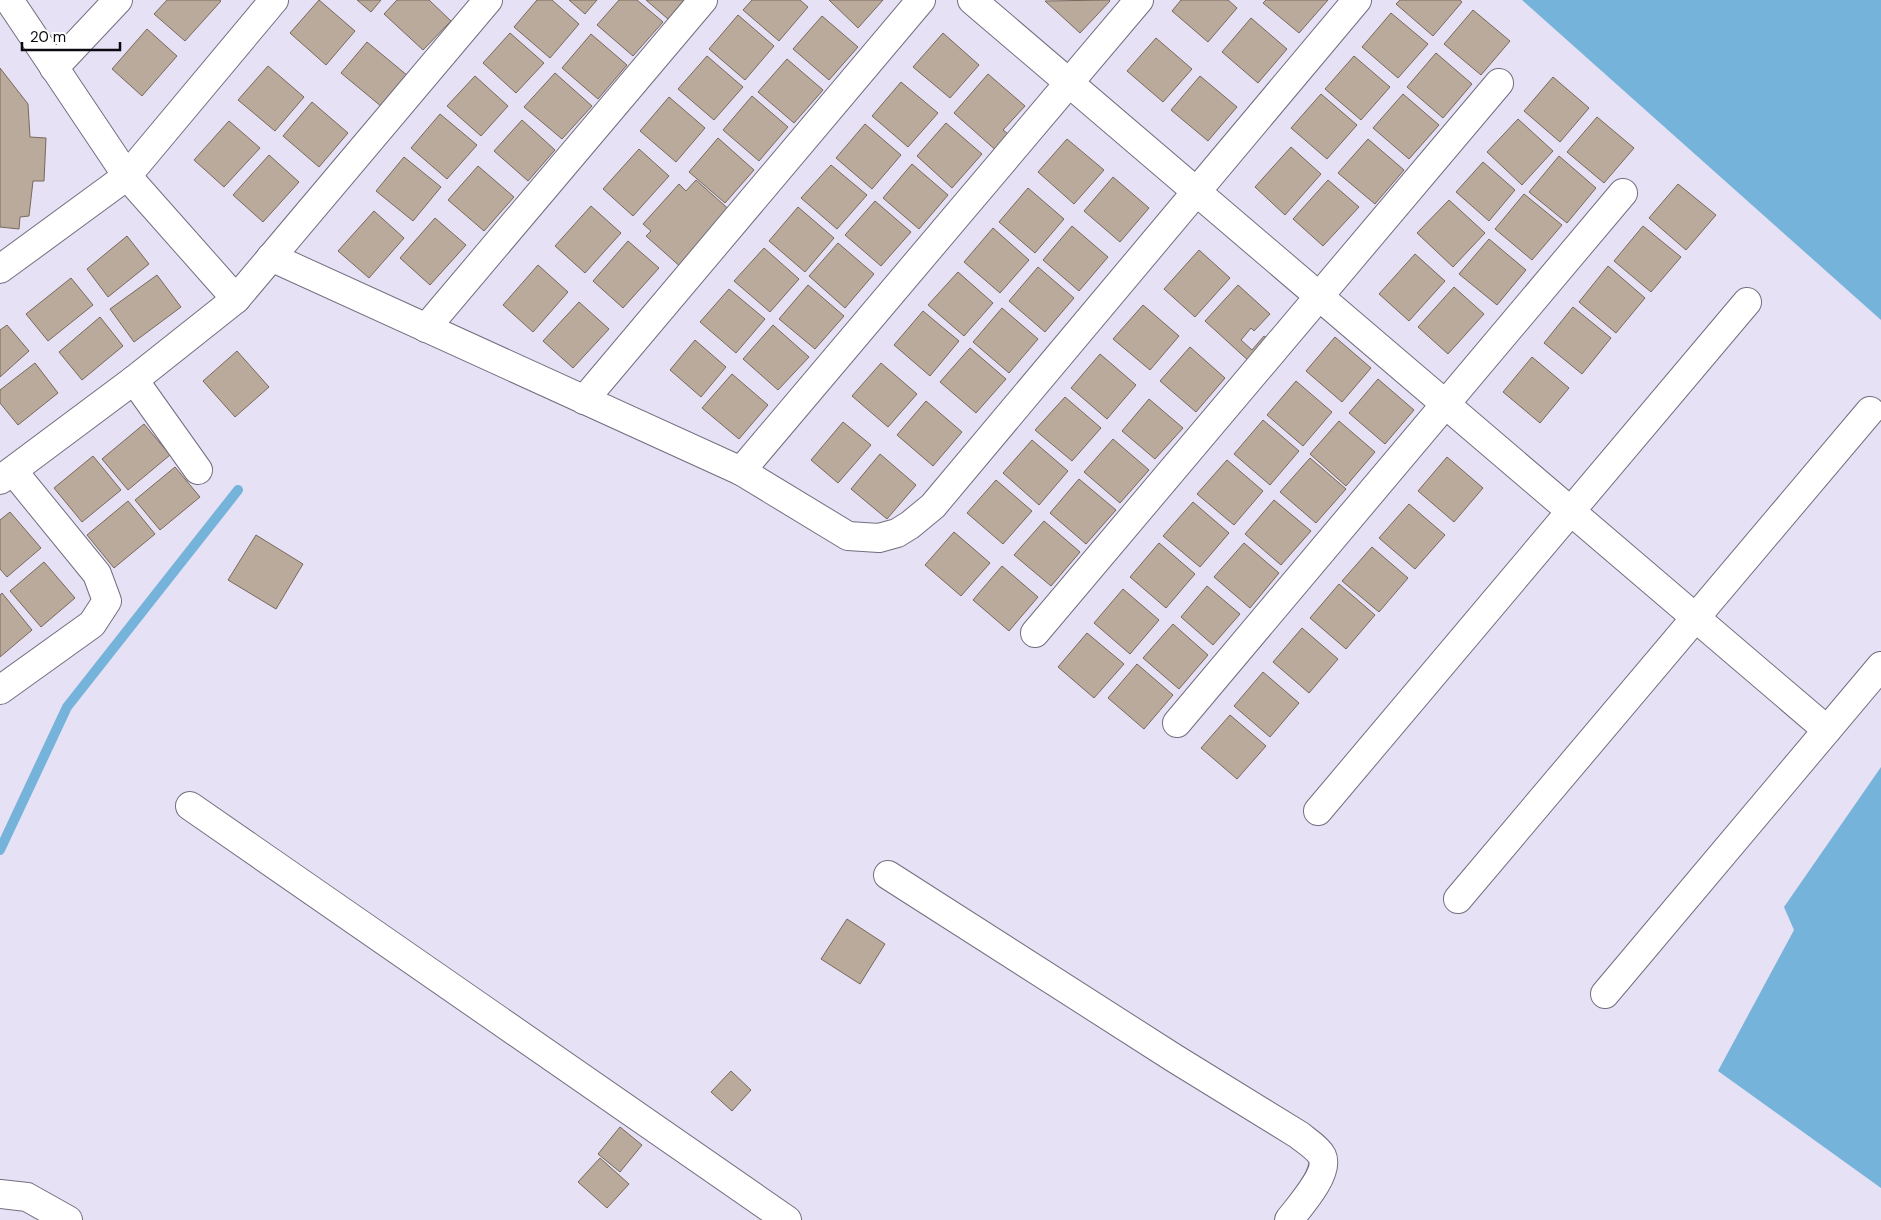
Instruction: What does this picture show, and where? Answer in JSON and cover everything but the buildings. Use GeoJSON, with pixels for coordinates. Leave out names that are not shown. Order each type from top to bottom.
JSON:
{"type":"FeatureCollection","features":[{"type":"Feature","properties":{"kind":"street"},"geometry":{"type":"LineString","coordinates":[[9,0],[127,176],[236,299]]}},
{"type":"Feature","properties":{"kind":"street"},"geometry":{"type":"LineString","coordinates":[[54,68],[118,0]]}},
{"type":"Feature","properties":{"kind":"street"},"geometry":{"type":"LineString","coordinates":[[0,269],[127,176],[274,0]]}},
{"type":"Feature","properties":{"kind":"street"},"geometry":{"type":"LineString","coordinates":[[0,690],[92,624],[106,601],[97,574],[6,476],[134,380],[236,299],[488,0]]}},
{"type":"Feature","properties":{"kind":"street"},"geometry":{"type":"LineString","coordinates":[[426,328],[703,0]]}},
{"type":"Feature","properties":{"kind":"street"},"geometry":{"type":"LineString","coordinates":[[584,400],[921,0]]}},
{"type":"Feature","properties":{"kind":"street"},"geometry":{"type":"LineString","coordinates":[[972,0],[1827,730]]}},
{"type":"Feature","properties":{"kind":"street"},"geometry":{"type":"LineString","coordinates":[[741,471],[1139,0]]}},
{"type":"Feature","properties":{"kind":"street"},"geometry":{"type":"LineString","coordinates":[[271,257],[741,471],[848,536],[880,538],[897,533],[933,506],[1357,0]]}},
{"type":"Feature","properties":{"kind":"street"},"geometry":{"type":"LineString","coordinates":[[1035,633],[1499,83]]}},
{"type":"Feature","properties":{"kind":"street"},"geometry":{"type":"LineString","coordinates":[[1178,723],[1623,193]]}},
{"type":"Feature","properties":{"kind":"street"},"geometry":{"type":"LineString","coordinates":[[1318,811],[1747,302]]}},
{"type":"Feature","properties":{"kind":"street"},"geometry":{"type":"LineString","coordinates":[[134,380],[198,470]]}},
{"type":"Feature","properties":{"kind":"street"},"geometry":{"type":"LineString","coordinates":[[1458,899],[1870,411]]}},
{"type":"Feature","properties":{"kind":"street"},"geometry":{"type":"LineString","coordinates":[[1605,994],[1881,666]]}},
{"type":"Feature","properties":{"kind":"street"},"geometry":{"type":"LineString","coordinates":[[190,806],[787,1220]]}},
{"type":"Feature","properties":{"kind":"street"},"geometry":{"type":"LineString","coordinates":[[888,875],[1174,1058],[1299,1135],[1314,1147],[1322,1157],[1323,1167],[1314,1188],[1288,1220]]}},
{"type":"Feature","properties":{"kind":"street"},"geometry":{"type":"LineString","coordinates":[[0,1194],[27,1197],[68,1220]]}},
{"type":"Feature","properties":{"kind":"water"},"geometry":{"type":"Polygon","coordinates":[[[1522,0],[1881,0],[1881,320],[1522,0]]]}},
{"type":"Feature","properties":{"kind":"water"},"geometry":{"type":"Polygon","coordinates":[[[1881,767],[1881,1188],[1718,1071],[1794,930],[1784,907],[1881,767]]]}},
{"type":"Feature","properties":{"kind":"waterway"},"geometry":{"type":"LineString","coordinates":[[0,850],[67,707],[238,490]]}}]}
